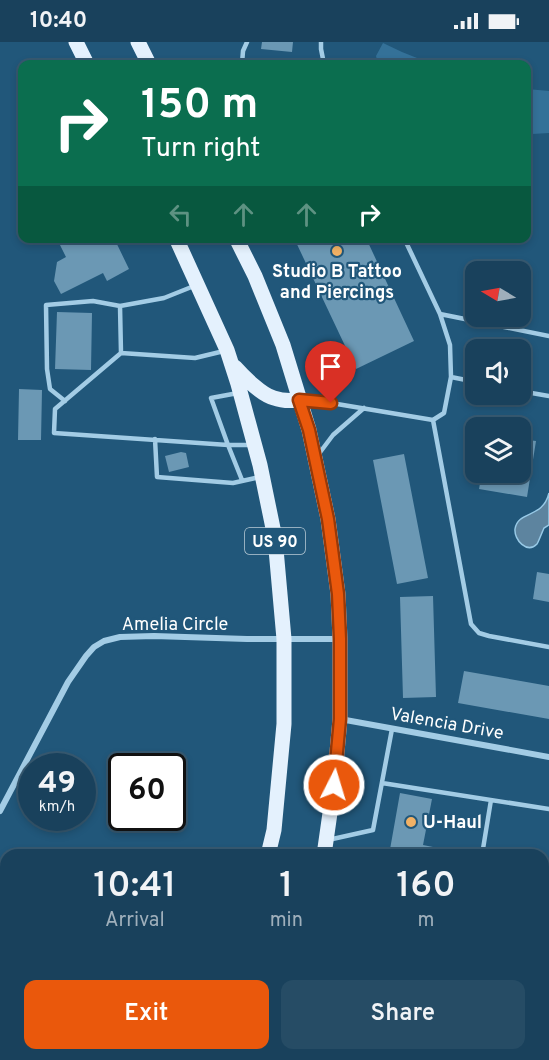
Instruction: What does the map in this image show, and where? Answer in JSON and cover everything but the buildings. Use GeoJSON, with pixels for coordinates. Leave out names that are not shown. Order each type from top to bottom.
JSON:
{"type":"FeatureCollection","features":[{"type":"Feature","properties":{"kind":"main road"},"geometry":{"type":"LineString","coordinates":[[76,42],[85,60]]}},
{"type":"Feature","properties":{"kind":"main road"},"geometry":{"type":"LineString","coordinates":[[138,42],[147,60]]}},
{"type":"Feature","properties":{"kind":"main road","name":"US 90"},"geometry":{"type":"LineString","coordinates":[[178,243],[229,357],[255,445],[275,538],[284,639],[284,724],[274,830],[269,849]]}},
{"type":"Feature","properties":{"kind":"main road","name":"US 90"},"geometry":{"type":"LineString","coordinates":[[238,243],[255,276],[283,345],[309,430],[328,519],[338,594],[340,719],[325,848]]}},
{"type":"Feature","properties":{"kind":"main road"},"geometry":{"type":"LineString","coordinates":[[229,357],[247,380],[272,398],[288,401],[299,400]]}},
{"type":"Feature","properties":{"kind":"street","name":"Amelia Circle"},"geometry":{"type":"LineString","coordinates":[[0,811],[68,682],[94,647],[105,641],[120,637],[143,636],[340,639]]}},
{"type":"Feature","properties":{"kind":"street","name":"Valencia Drive"},"geometry":{"type":"LineString","coordinates":[[340,719],[549,757]]}},
{"type":"Feature","properties":{"kind":"lane"},"geometry":{"type":"LineString","coordinates":[[242,60],[247,42]]}},
{"type":"Feature","properties":{"kind":"lane"},"geometry":{"type":"LineString","coordinates":[[321,42],[323,60]]}},
{"type":"Feature","properties":{"kind":"lane"},"geometry":{"type":"LineString","coordinates":[[299,400],[433,420],[444,413],[452,377],[450,345],[441,314],[406,243]]}},
{"type":"Feature","properties":{"kind":"lane"},"geometry":{"type":"LineString","coordinates":[[65,401],[50,389],[47,369],[46,305],[93,301],[120,306],[164,298],[198,285]]}},
{"type":"Feature","properties":{"kind":"lane"},"geometry":{"type":"LineString","coordinates":[[120,306],[121,353]]}},
{"type":"Feature","properties":{"kind":"lane"},"geometry":{"type":"LineString","coordinates":[[441,314],[549,336]]}},
{"type":"Feature","properties":{"kind":"lane"},"geometry":{"type":"LineString","coordinates":[[229,357],[195,358],[121,353],[55,409],[54,433],[255,445]]}},
{"type":"Feature","properties":{"kind":"lane"},"geometry":{"type":"LineString","coordinates":[[452,377],[465,380]]}},
{"type":"Feature","properties":{"kind":"lane"},"geometry":{"type":"LineString","coordinates":[[240,392],[211,398],[242,480]]}},
{"type":"Feature","properties":{"kind":"lane"},"geometry":{"type":"LineString","coordinates":[[531,393],[549,396]]}},
{"type":"Feature","properties":{"kind":"lane"},"geometry":{"type":"LineString","coordinates":[[315,459],[333,435],[364,408]]}},
{"type":"Feature","properties":{"kind":"lane"},"geometry":{"type":"LineString","coordinates":[[433,420],[471,624],[479,633],[489,636],[549,647]]}},
{"type":"Feature","properties":{"kind":"lane"},"geometry":{"type":"LineString","coordinates":[[155,439],[156,477],[233,483],[262,476]]}},
{"type":"Feature","properties":{"kind":"lane"},"geometry":{"type":"LineString","coordinates":[[325,848],[373,830],[392,729]]}},
{"type":"Feature","properties":{"kind":"lane"},"geometry":{"type":"LineString","coordinates":[[382,783],[549,809]]}},
{"type":"Feature","properties":{"kind":"lane"},"geometry":{"type":"LineString","coordinates":[[483,849],[491,800]]}},
{"type":"Feature","properties":{"kind":"shaded area"},"geometry":{"type":"Polygon","coordinates":[[[383,43],[422,60],[377,60],[376,56],[383,43]]]}},
{"type":"Feature","properties":{"kind":"shaded area"},"geometry":{"type":"Polygon","coordinates":[[[531,89],[549,91],[549,133],[532,134],[531,89]]]}},
{"type":"Feature","properties":{"kind":"shaded area"},"geometry":{"type":"Polygon","coordinates":[[[549,493],[549,525],[544,528],[537,544],[533,547],[525,547],[515,533],[517,523],[542,507],[549,493]]]}},
{"type":"Feature","properties":{"kind":"place","name":"Studio B Tattoo and Piercings"},"geometry":{"type":"Point","coordinates":[337,251]}},
{"type":"Feature","properties":{"kind":"place","name":"U-Haul"},"geometry":{"type":"Point","coordinates":[411,822]}},
{"type":"Feature","properties":{"kind":"route"},"geometry":{"type":"LineString","coordinates":[[331,403],[299,400],[309,430],[328,519],[338,594],[340,719],[334,785]]}}]}
